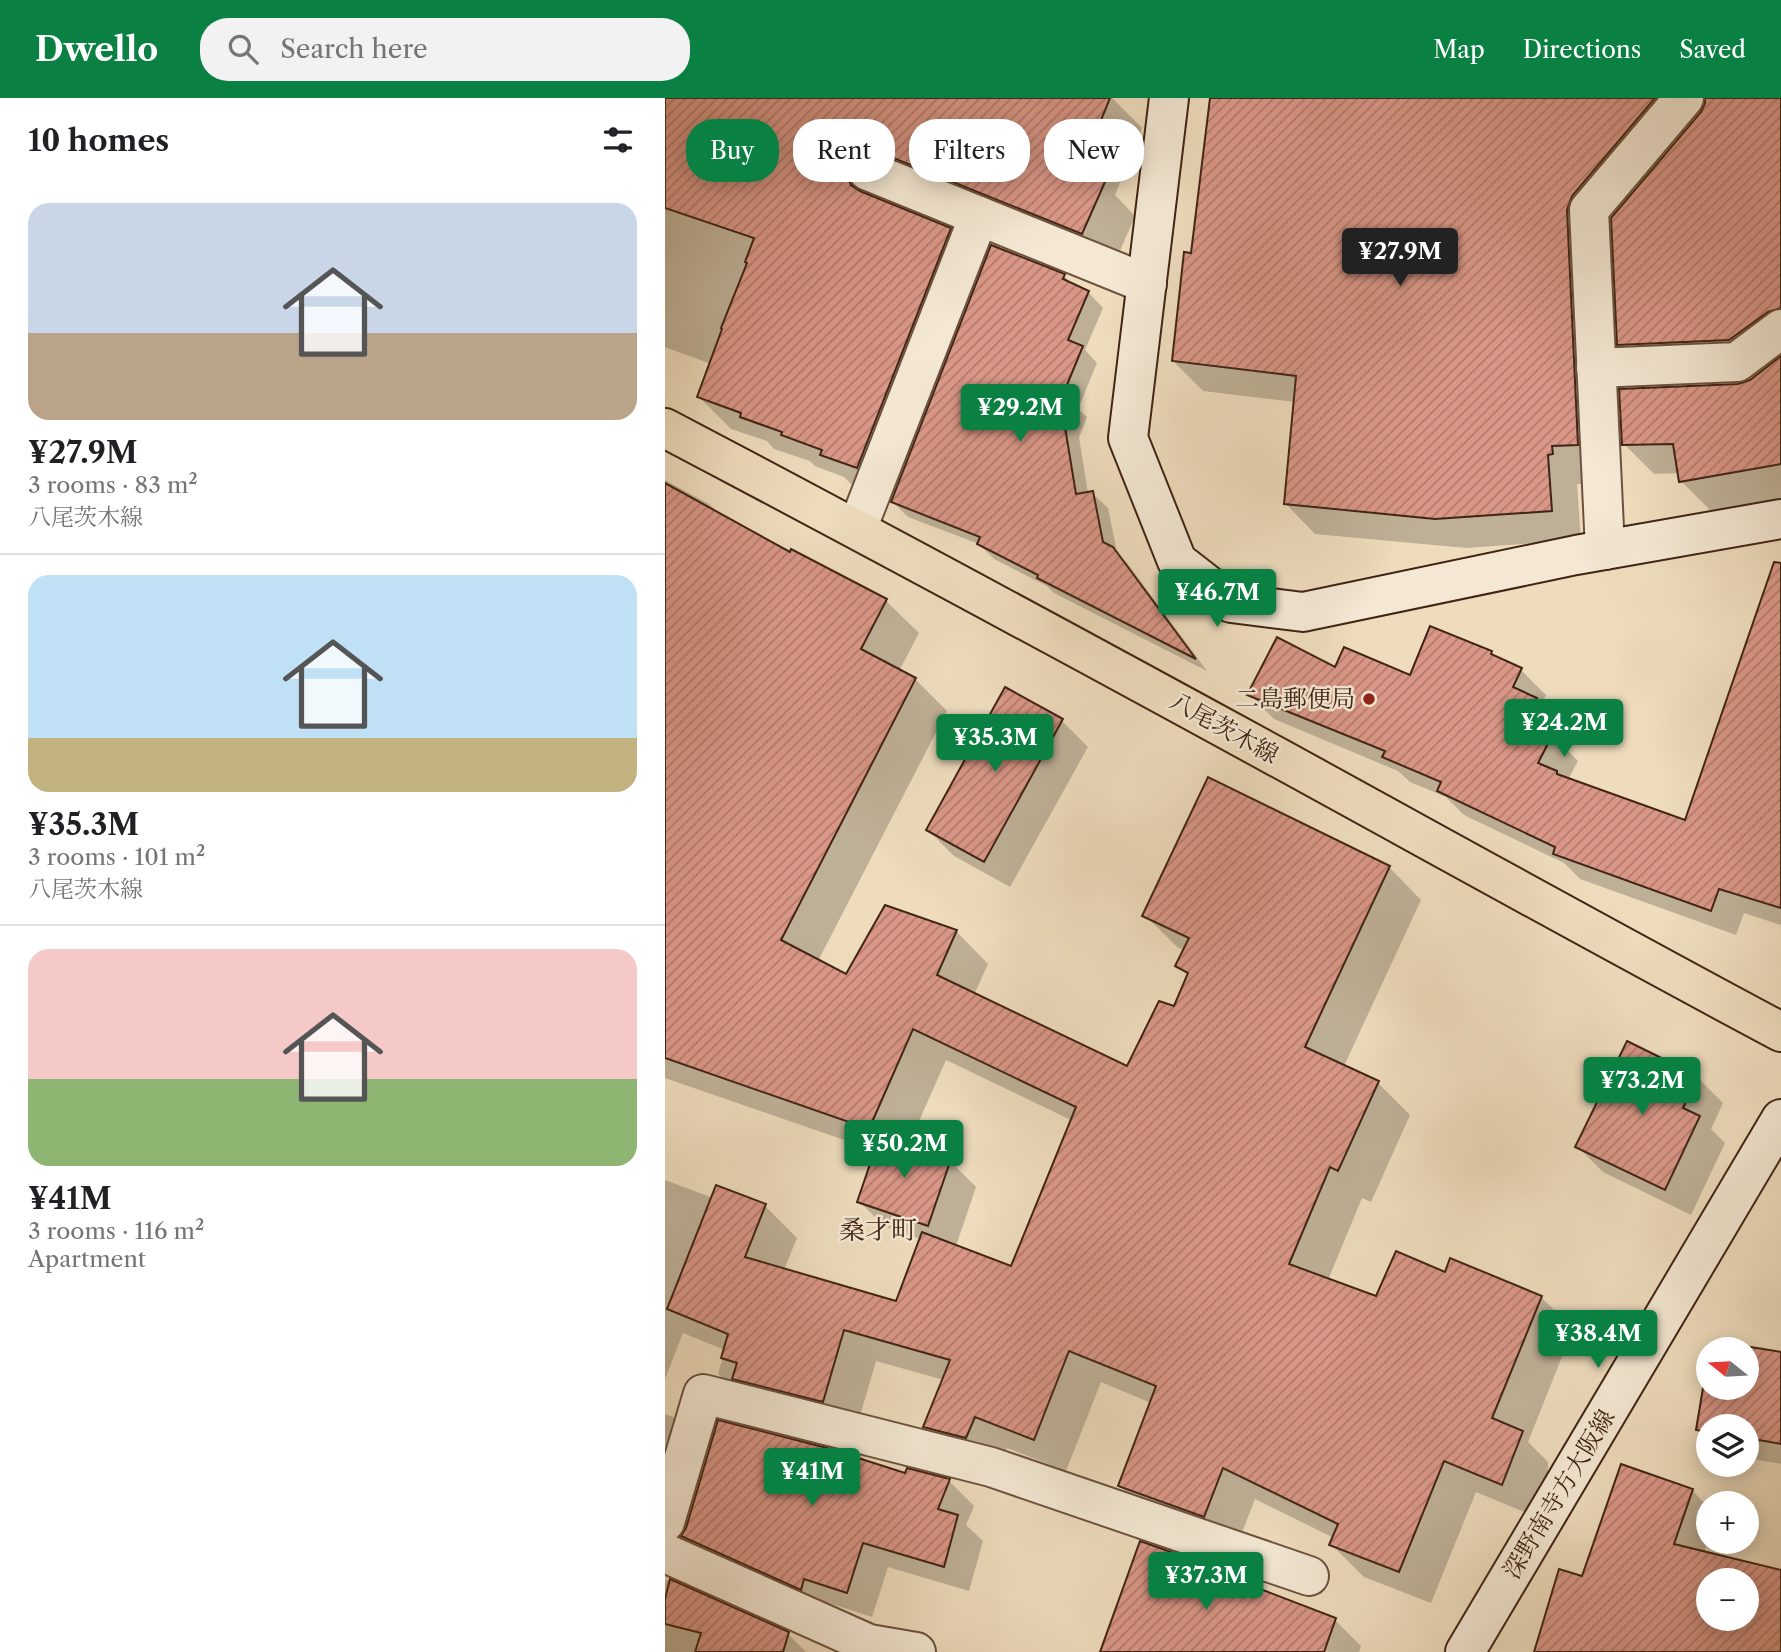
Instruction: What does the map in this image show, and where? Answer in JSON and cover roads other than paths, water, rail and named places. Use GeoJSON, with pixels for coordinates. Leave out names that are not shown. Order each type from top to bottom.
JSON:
{"type":"FeatureCollection","features":[{"type":"Feature","properties":{"kind":"main road","name":"八尾茨木線"},"geometry":{"type":"LineString","coordinates":[[665,428],[857,529],[1781,1032]]}},
{"type":"Feature","properties":{"kind":"street"},"geometry":{"type":"LineString","coordinates":[[1169,98],[1128,438],[1177,561],[1231,603],[1303,612],[1605,550],[1781,519]]}},
{"type":"Feature","properties":{"kind":"street"},"geometry":{"type":"LineString","coordinates":[[1605,550],[1589,210],[1684,98]]}},
{"type":"Feature","properties":{"kind":"street"},"geometry":{"type":"LineString","coordinates":[[895,182],[1147,284]]}},
{"type":"Feature","properties":{"kind":"street"},"geometry":{"type":"LineString","coordinates":[[857,529],[979,216]]}},
{"type":"Feature","properties":{"kind":"street"},"geometry":{"type":"LineString","coordinates":[[1596,368],[1737,362],[1781,329]]}},
{"type":"Feature","properties":{"kind":"street","name":"深野南寺方大阪線"},"geometry":{"type":"LineString","coordinates":[[1465,1652],[1781,1119]]}},
{"type":"Feature","properties":{"kind":"street"},"geometry":{"type":"LineString","coordinates":[[665,1522],[703,1394],[991,1467],[1309,1576]]}},
{"type":"Feature","properties":{"kind":"street"},"geometry":{"type":"LineString","coordinates":[[665,1553],[869,1644],[916,1652]]}},
{"type":"Feature","properties":{"kind":"place","name":"二島郵便局"},"geometry":{"type":"Point","coordinates":[1369,699]}},
{"type":"Feature","properties":{"kind":"district","name":"桑才町"},"geometry":{"type":"Point","coordinates":[878,1230]}}]}
